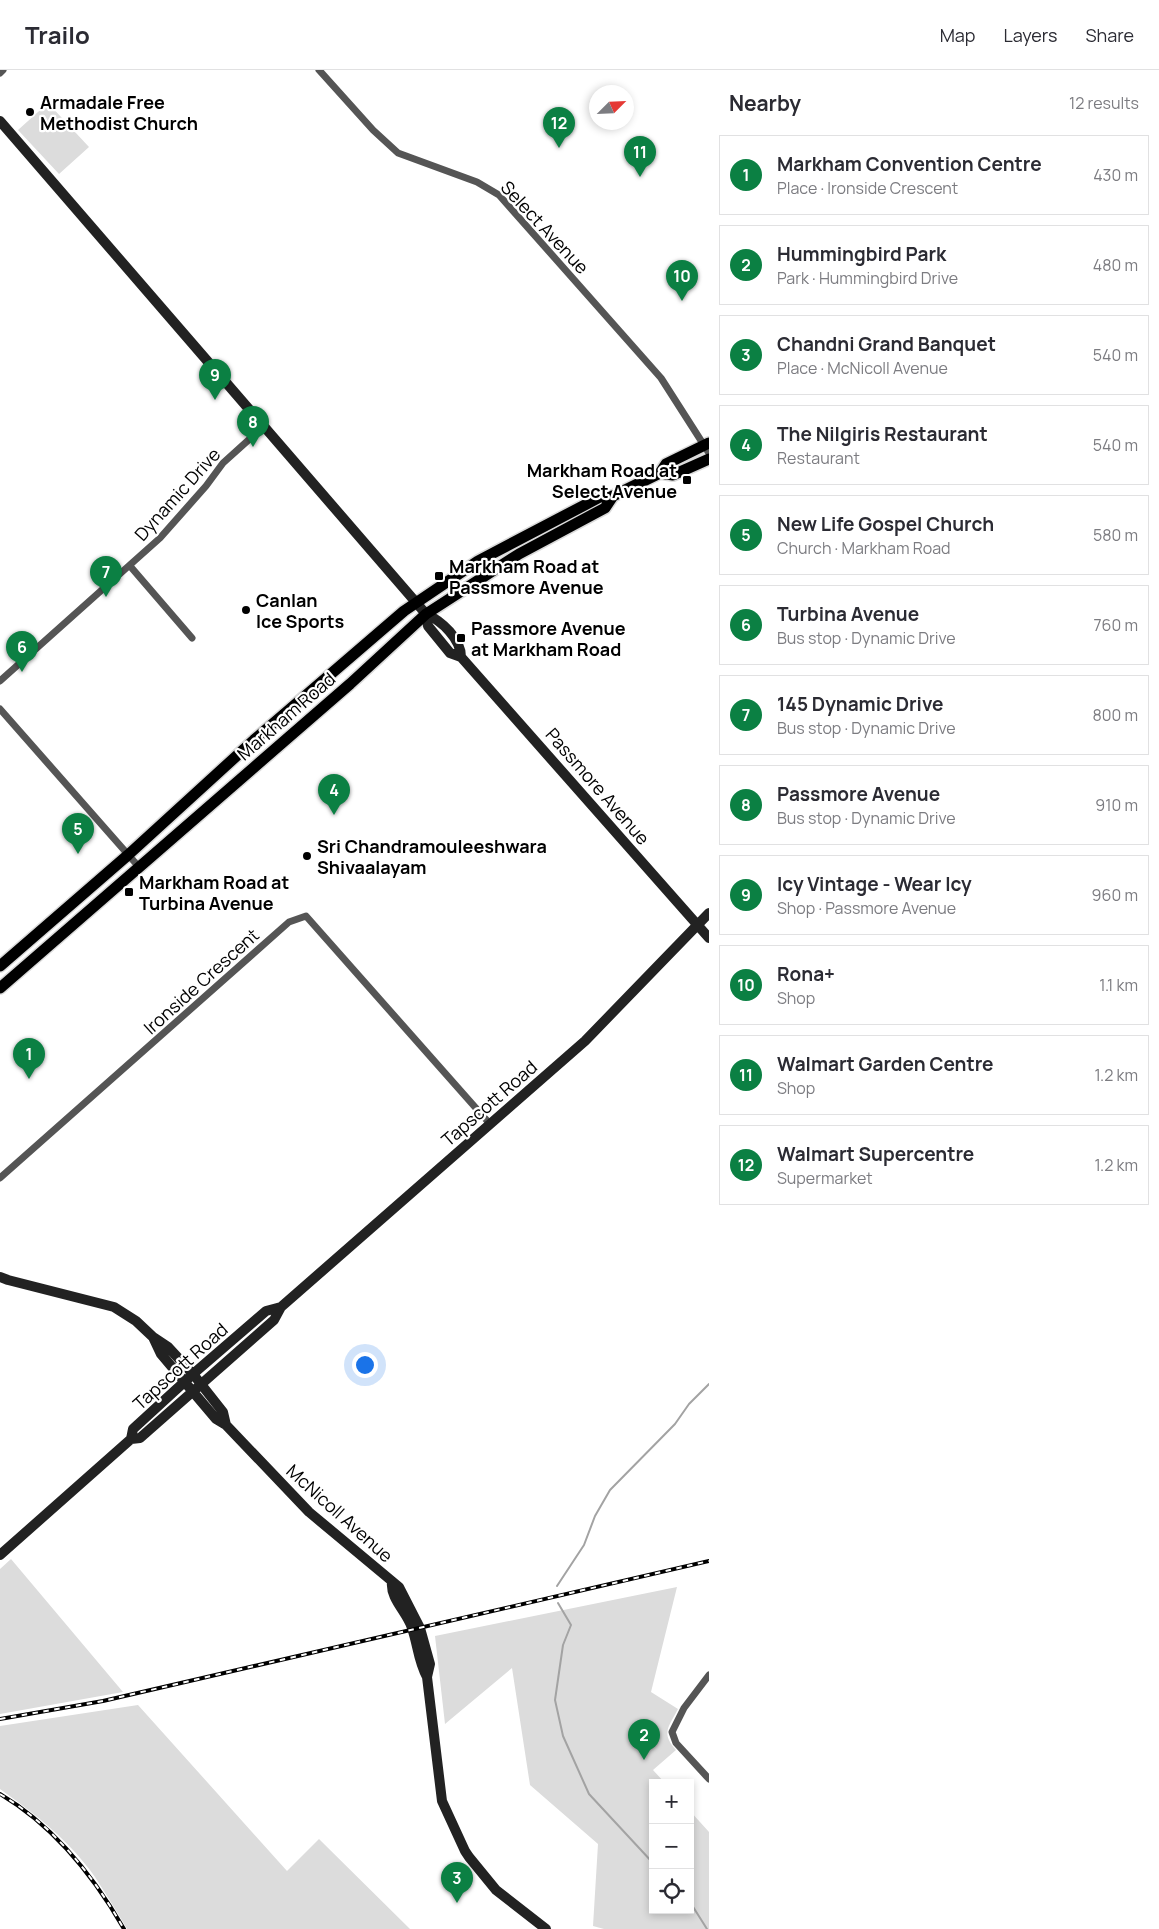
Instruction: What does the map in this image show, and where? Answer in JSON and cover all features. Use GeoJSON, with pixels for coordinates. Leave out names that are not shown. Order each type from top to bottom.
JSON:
{"type":"FeatureCollection","features":[{"type":"Feature","properties":{"kind":"main road","name":"Markham Road"},"geometry":{"type":"LineString","coordinates":[[0,966],[254,740],[416,602],[478,561],[600,497],[613,496],[660,473],[666,464],[708,447]]}},
{"type":"Feature","properties":{"kind":"main road","name":"Markham Road"},"geometry":{"type":"LineString","coordinates":[[660,473],[673,475],[709,459]]}},
{"type":"Feature","properties":{"kind":"main road","name":"Markham Road"},"geometry":{"type":"LineString","coordinates":[[0,988],[350,684],[426,614],[519,554],[606,508],[613,496]]}},
{"type":"Feature","properties":{"kind":"street"},"geometry":{"type":"LineString","coordinates":[[0,73],[3,70]]}},
{"type":"Feature","properties":{"kind":"street","name":"Select Avenue"},"geometry":{"type":"LineString","coordinates":[[319,70],[373,130],[398,152],[477,182],[499,195],[661,378],[708,447]]}},
{"type":"Feature","properties":{"kind":"street","name":"Passmore Avenue"},"geometry":{"type":"LineString","coordinates":[[0,121],[426,614],[437,619],[461,647],[461,656],[709,938]]}},
{"type":"Feature","properties":{"kind":"street","name":"Dynamic Drive"},"geometry":{"type":"LineString","coordinates":[[0,681],[160,538],[206,486],[223,463],[263,427]]}},
{"type":"Feature","properties":{"kind":"street"},"geometry":{"type":"LineString","coordinates":[[130,566],[192,638]]}},
{"type":"Feature","properties":{"kind":"street"},"geometry":{"type":"LineString","coordinates":[[0,709],[139,867]]}},
{"type":"Feature","properties":{"kind":"street","name":"Tapscott Road"},"geometry":{"type":"LineString","coordinates":[[0,1555],[131,1439],[140,1438],[274,1320],[281,1307],[585,1041],[709,913]]}},
{"type":"Feature","properties":{"kind":"street","name":"Ironside Crescent"},"geometry":{"type":"LineString","coordinates":[[0,1178],[289,922],[306,916],[490,1124]]}},
{"type":"Feature","properties":{"kind":"street","name":"McNicoll Avenue"},"geometry":{"type":"LineString","coordinates":[[0,1277],[114,1308],[136,1321],[152,1337],[168,1347],[201,1383],[223,1412],[226,1425]]}},
{"type":"Feature","properties":{"kind":"street","name":"Tapscott Road"},"geometry":{"type":"LineString","coordinates":[[131,1439],[133,1429],[185,1381],[266,1311],[281,1307]]}},
{"type":"Feature","properties":{"kind":"street","name":"McNicoll Avenue"},"geometry":{"type":"LineString","coordinates":[[152,1337],[161,1354],[216,1419],[226,1425],[309,1512],[392,1582],[391,1591],[411,1626],[420,1665],[427,1677],[442,1801],[465,1851],[496,1890],[546,1929]]}},
{"type":"Feature","properties":{"kind":"street"},"geometry":{"type":"LineString","coordinates":[[709,1675],[684,1708],[672,1732],[676,1744],[709,1779]]}},
{"type":"Feature","properties":{"kind":"shaded area"},"geometry":{"type":"Polygon","coordinates":[[[48,103],[89,147],[59,174],[18,130],[48,103]]]}},
{"type":"Feature","properties":{"kind":"shaded area"},"geometry":{"type":"Polygon","coordinates":[[[11,1559],[123,1692],[0,1714],[0,1569],[11,1559]]]}},
{"type":"Feature","properties":{"kind":"shaded area"},"geometry":{"type":"Polygon","coordinates":[[[677,1587],[651,1692],[678,1709],[669,1726],[667,1735],[676,1750],[653,1770],[661,1779],[649,1779],[649,1914],[694,1914],[694,1815],[709,1832],[709,1929],[604,1929],[593,1926],[598,1844],[530,1785],[512,1668],[445,1724],[435,1636],[677,1587]]]}},
{"type":"Feature","properties":{"kind":"shaded area"},"geometry":{"type":"Polygon","coordinates":[[[138,1705],[287,1871],[319,1839],[410,1929],[127,1929],[95,1877],[75,1852],[39,1818],[0,1789],[0,1726],[138,1705]]]}},
{"type":"Feature","properties":{"kind":"waterway"},"geometry":{"type":"LineString","coordinates":[[557,1586],[584,1545],[595,1516],[610,1490],[675,1424],[689,1404],[709,1384]]}},
{"type":"Feature","properties":{"kind":"waterway"},"geometry":{"type":"LineString","coordinates":[[558,1603],[571,1625],[563,1645],[555,1700],[563,1736],[589,1794],[649,1859]]}},
{"type":"Feature","properties":{"kind":"waterway"},"geometry":{"type":"LineString","coordinates":[[694,1908],[707,1929]]}},
{"type":"Feature","properties":{"kind":"railway"},"geometry":{"type":"LineString","coordinates":[[0,1719],[103,1701],[709,1561]]}},
{"type":"Feature","properties":{"kind":"railway"},"geometry":{"type":"LineString","coordinates":[[0,1794],[38,1821],[71,1853],[99,1890],[124,1929]]}},
{"type":"Feature","properties":{"kind":"place","name":"Armadale Free Methodist Church"},"geometry":{"type":"Point","coordinates":[30,112]}},
{"type":"Feature","properties":{"kind":"place","name":"Walmart Supercentre"},"geometry":{"type":"Point","coordinates":[559,148]}},
{"type":"Feature","properties":{"kind":"place","name":"Walmart Garden Centre"},"geometry":{"type":"Point","coordinates":[640,177]}},
{"type":"Feature","properties":{"kind":"place","name":"Rona+"},"geometry":{"type":"Point","coordinates":[682,301]}},
{"type":"Feature","properties":{"kind":"place","name":"Icy Vintage - Wear Icy"},"geometry":{"type":"Point","coordinates":[215,400]}},
{"type":"Feature","properties":{"kind":"place","name":"Passmore Avenue"},"geometry":{"type":"Point","coordinates":[253,447]}},
{"type":"Feature","properties":{"kind":"place","name":"Markham Road at Select Avenue"},"geometry":{"type":"Point","coordinates":[687,480]}},
{"type":"Feature","properties":{"kind":"place","name":"Markham Road at Passmore Avenue"},"geometry":{"type":"Point","coordinates":[439,576]}},
{"type":"Feature","properties":{"kind":"place","name":"145 Dynamic Drive"},"geometry":{"type":"Point","coordinates":[106,597]}},
{"type":"Feature","properties":{"kind":"place","name":"Canlan Ice Sports"},"geometry":{"type":"Point","coordinates":[246,610]}},
{"type":"Feature","properties":{"kind":"place","name":"Passmore Avenue at Markham Road"},"geometry":{"type":"Point","coordinates":[461,638]}},
{"type":"Feature","properties":{"kind":"place","name":"Turbina Avenue"},"geometry":{"type":"Point","coordinates":[22,672]}},
{"type":"Feature","properties":{"kind":"place","name":"The Nilgiris Restaurant"},"geometry":{"type":"Point","coordinates":[334,815]}},
{"type":"Feature","properties":{"kind":"place","name":"New Life Gospel Church"},"geometry":{"type":"Point","coordinates":[78,854]}},
{"type":"Feature","properties":{"kind":"place","name":"Sri Chandramouleeshwara Shivaalayam"},"geometry":{"type":"Point","coordinates":[307,856]}},
{"type":"Feature","properties":{"kind":"place","name":"Markham Road at Turbina Avenue"},"geometry":{"type":"Point","coordinates":[129,892]}},
{"type":"Feature","properties":{"kind":"place","name":"Markham Convention Centre"},"geometry":{"type":"Point","coordinates":[29,1079]}},
{"type":"Feature","properties":{"kind":"place","name":"Hummingbird Park"},"geometry":{"type":"Point","coordinates":[644,1760]}},
{"type":"Feature","properties":{"kind":"place","name":"Chandni Grand Banquet"},"geometry":{"type":"Point","coordinates":[457,1903]}}]}
